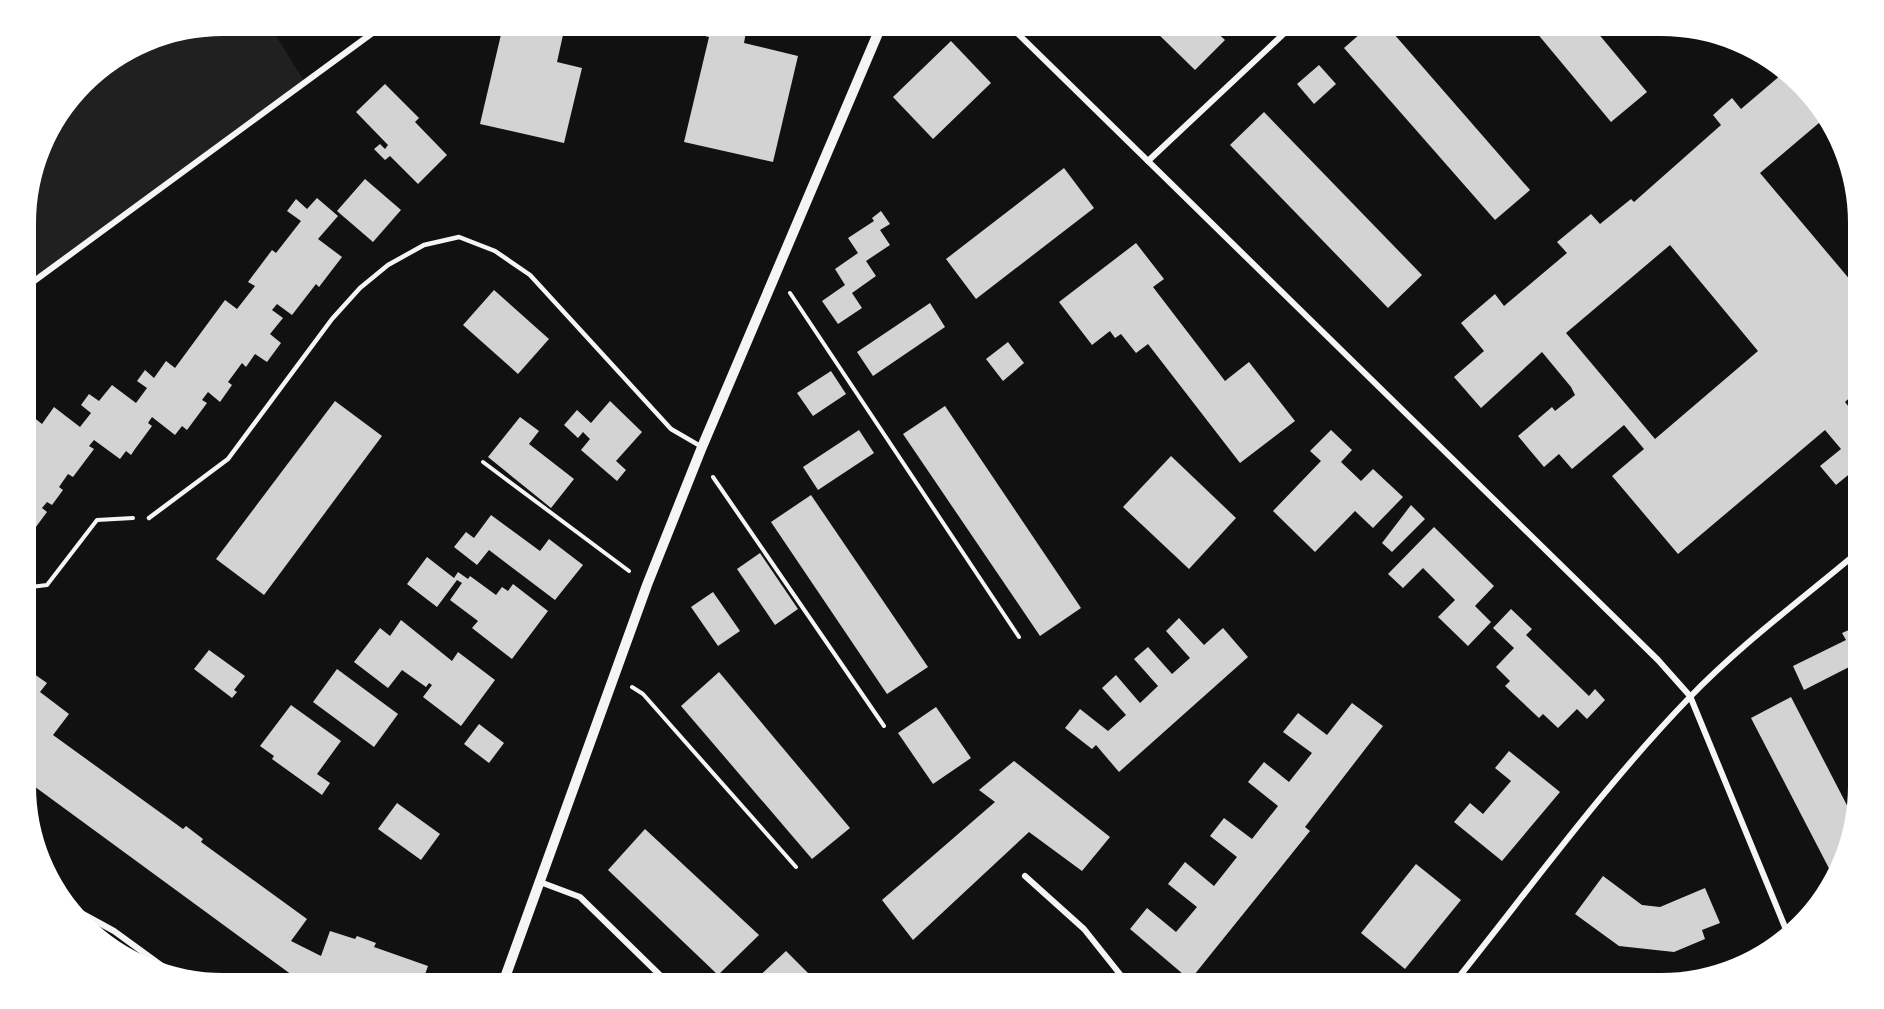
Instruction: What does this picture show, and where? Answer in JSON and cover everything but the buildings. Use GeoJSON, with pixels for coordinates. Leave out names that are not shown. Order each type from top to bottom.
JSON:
{"type":"FeatureCollection","features":[{"type":"Feature","properties":{"kind":"street"},"geometry":{"type":"LineString","coordinates":[[36,280],[368,36]]}},
{"type":"Feature","properties":{"kind":"street"},"geometry":{"type":"LineString","coordinates":[[507,973],[647,585],[700,452],[877,36]]}},
{"type":"Feature","properties":{"kind":"street"},"geometry":{"type":"LineString","coordinates":[[1020,36],[1658,660],[1690,696],[1784,926]]}},
{"type":"Feature","properties":{"kind":"street"},"geometry":{"type":"LineString","coordinates":[[1148,161],[1281,36]]}},
{"type":"Feature","properties":{"kind":"street"},"geometry":{"type":"LineString","coordinates":[[1462,973],[1641,749],[1690,696],[1730,659],[1848,560]]}},
{"type":"Feature","properties":{"kind":"street"},"geometry":{"type":"LineString","coordinates":[[1025,876],[1084,929],[1119,973]]}},
{"type":"Feature","properties":{"kind":"street"},"geometry":{"type":"LineString","coordinates":[[540,882],[580,897],[658,973]]}},
{"type":"Feature","properties":{"kind":"street"},"geometry":{"type":"LineString","coordinates":[[94,920],[114,931],[152,958]]}},
{"type":"Feature","properties":{"kind":"lane"},"geometry":{"type":"LineString","coordinates":[[149,518],[228,459],[332,319],[360,288],[388,265],[424,245],[459,237],[495,251],[530,275],[671,429],[700,452]]}},
{"type":"Feature","properties":{"kind":"path"},"geometry":{"type":"LineString","coordinates":[[777,274],[1019,637]]}},
{"type":"Feature","properties":{"kind":"path"},"geometry":{"type":"LineString","coordinates":[[700,452],[884,726]]}},
{"type":"Feature","properties":{"kind":"path"},"geometry":{"type":"LineString","coordinates":[[483,462],[647,585]]}},
{"type":"Feature","properties":{"kind":"path"},"geometry":{"type":"LineString","coordinates":[[36,586],[47,585],[97,520],[149,518]]}},
{"type":"Feature","properties":{"kind":"path"},"geometry":{"type":"LineString","coordinates":[[614,675],[643,694],[796,867]]}},
{"type":"Feature","properties":{"kind":"shaded area"},"geometry":{"type":"Polygon","coordinates":[[[223,36],[276,36],[304,81],[36,280],[36,211],[42,175],[50,152],[68,119],[91,91],[109,75],[152,50],[187,40],[223,36]]]}}]}
